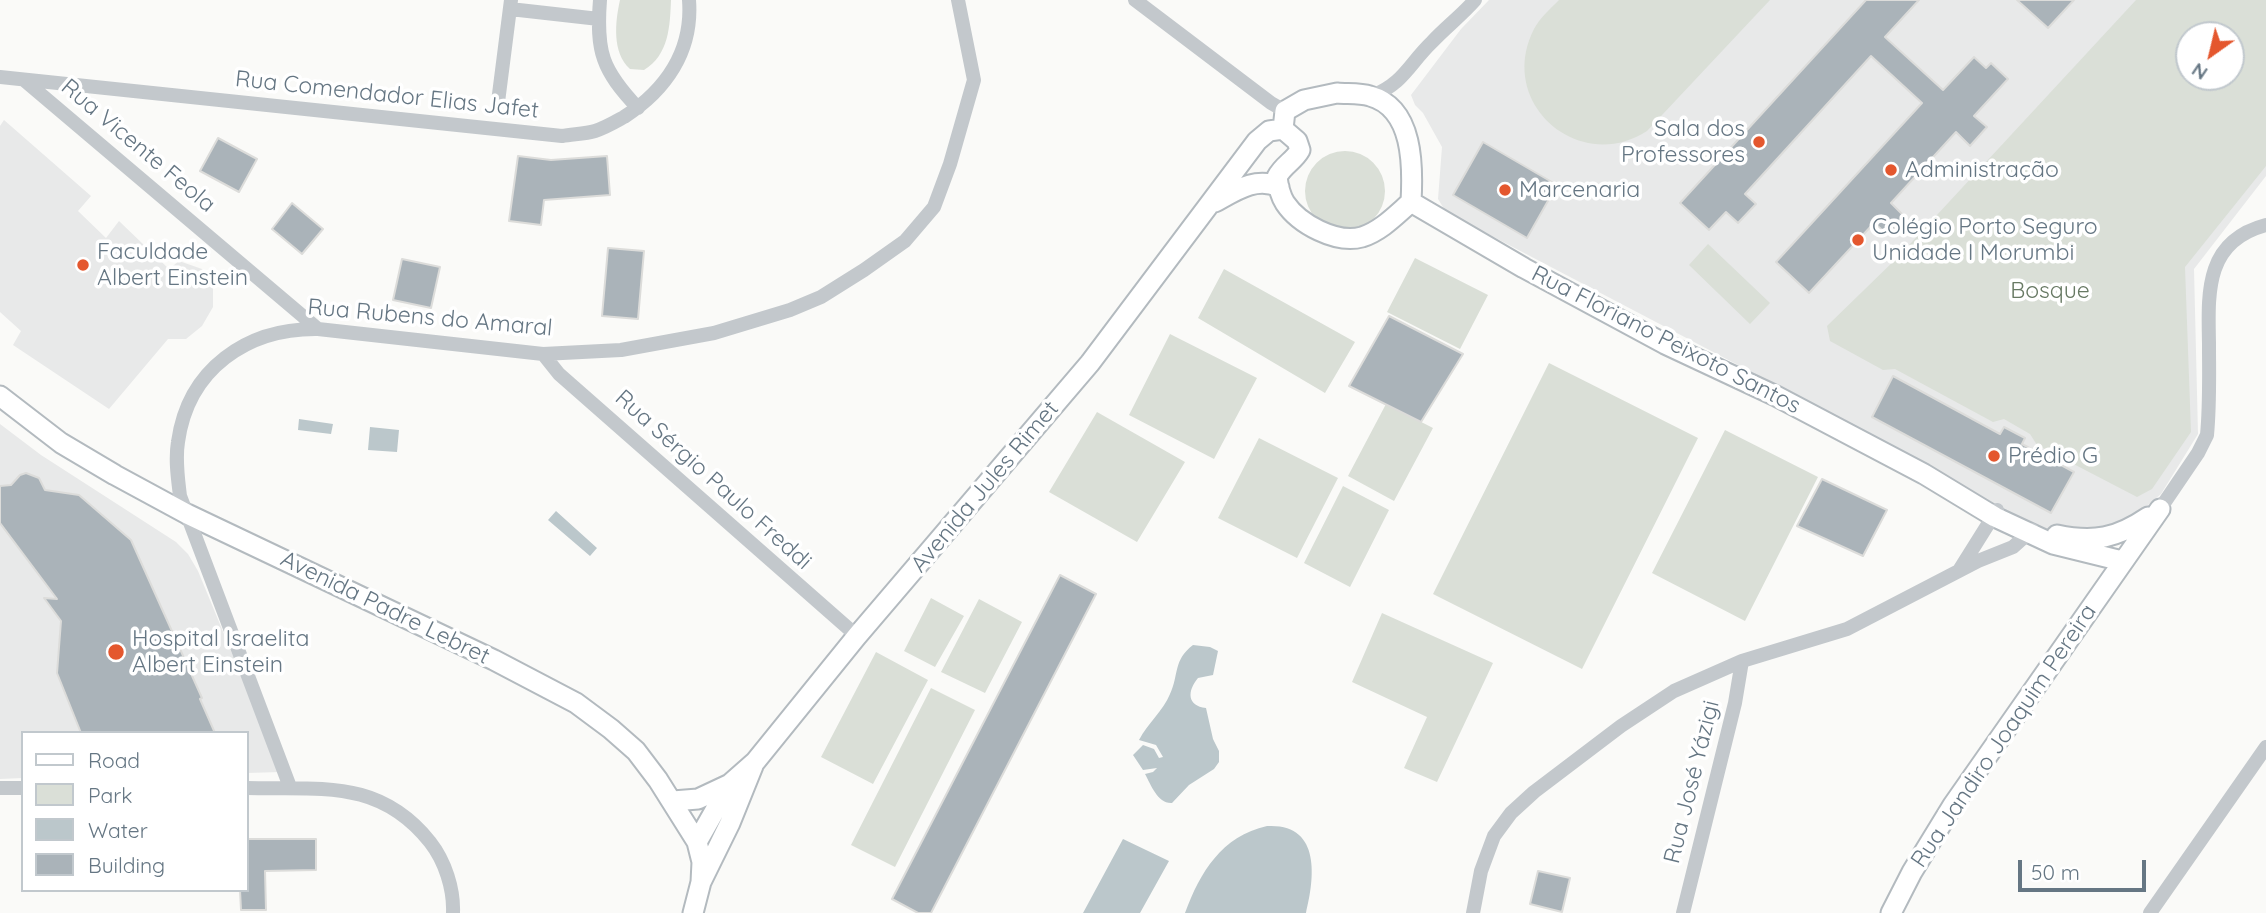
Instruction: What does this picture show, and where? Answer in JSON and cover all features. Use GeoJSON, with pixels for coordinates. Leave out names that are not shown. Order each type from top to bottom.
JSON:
{"type":"FeatureCollection","features":[{"type":"Feature","properties":{"kind":"street"},"geometry":{"type":"LineString","coordinates":[[600,0],[598,32],[602,55],[609,73],[638,108]]}},
{"type":"Feature","properties":{"kind":"street","name":"Rua Comendador Elias Jafet"},"geometry":{"type":"LineString","coordinates":[[0,77],[562,136],[594,132],[611,125],[638,108],[667,80],[686,43],[689,0]]}},
{"type":"Feature","properties":{"kind":"street","name":"Rua Rubens do Amaral"},"geometry":{"type":"LineString","coordinates":[[290,787],[180,496],[177,443],[184,415],[196,387],[220,362],[244,343],[297,328],[543,354],[621,350],[714,333],[790,310],[821,297],[905,240],[934,207],[950,164],[974,80],[958,0]]}},
{"type":"Feature","properties":{"kind":"street"},"geometry":{"type":"LineString","coordinates":[[1135,0],[1271,103],[1297,141],[1300,150],[1296,158],[1282,167],[1277,177],[1284,202],[1307,224],[1335,236],[1351,239],[1373,231],[1390,221],[1411,202],[1409,141],[1402,123],[1390,108],[1372,96]]}},
{"type":"Feature","properties":{"kind":"street"},"geometry":{"type":"LineString","coordinates":[[1284,120],[1304,100],[1337,93],[1372,96],[1386,90],[1400,80],[1431,43],[1475,0]]}},
{"type":"Feature","properties":{"kind":"street"},"geometry":{"type":"LineString","coordinates":[[498,102],[510,4],[599,19]]}},
{"type":"Feature","properties":{"kind":"street","name":"Rua Vicente Feola"},"geometry":{"type":"LineString","coordinates":[[24,80],[318,329]]}},
{"type":"Feature","properties":{"kind":"street","name":"Avenida Jules Rimet"},"geometry":{"type":"LineString","coordinates":[[697,842],[730,784],[755,762],[857,636],[1090,363],[1257,141],[1284,120]]}},
{"type":"Feature","properties":{"kind":"street","name":"Avenida Jules Rimet"},"geometry":{"type":"LineString","coordinates":[[1208,206],[1247,185],[1272,184],[1279,187]]}},
{"type":"Feature","properties":{"kind":"street","name":"Rua Floriano Peixoto Santos"},"geometry":{"type":"LineString","coordinates":[[1411,202],[1524,268],[1665,344],[1776,396],[2031,532],[2085,553],[2122,561]]}},
{"type":"Feature","properties":{"kind":"street"},"geometry":{"type":"LineString","coordinates":[[2160,509],[2207,435],[2207,301],[2215,266],[2240,236],[2266,225]]}},
{"type":"Feature","properties":{"kind":"street","name":"Rua Sérgio Paulo Freddi"},"geometry":{"type":"LineString","coordinates":[[543,354],[559,374],[857,636]]}},
{"type":"Feature","properties":{"kind":"street","name":"Avenida Padre Lebret"},"geometry":{"type":"LineString","coordinates":[[0,397],[61,443],[187,514],[494,660],[576,703],[636,751],[673,801],[697,842],[702,862],[701,882]]}},
{"type":"Feature","properties":{"kind":"street","name":"Rua Floriano Peixoto Santos"},"geometry":{"type":"LineString","coordinates":[[2031,532],[2100,539],[2127,532],[2160,509]]}},
{"type":"Feature","properties":{"kind":"street","name":"Rua Jandiro Joaquim Pereira"},"geometry":{"type":"LineString","coordinates":[[1891,913],[1912,872],[1953,805],[2160,509]]}},
{"type":"Feature","properties":{"kind":"street"},"geometry":{"type":"LineString","coordinates":[[1959,570],[1996,513]]}},
{"type":"Feature","properties":{"kind":"street"},"geometry":{"type":"LineString","coordinates":[[1473,913],[1481,871],[1494,836],[1511,813],[1534,792],[1621,726],[1674,691],[1742,661],[1847,629],[1959,570],[2014,547],[2031,532]]}},
{"type":"Feature","properties":{"kind":"street","name":"Rua José Yázigi"},"geometry":{"type":"LineString","coordinates":[[1683,913],[1735,704],[1742,661]]}},
{"type":"Feature","properties":{"kind":"street"},"geometry":{"type":"LineString","coordinates":[[2150,913],[2266,747]]}},
{"type":"Feature","properties":{"kind":"street","name":"Avenida Jules Rimet"},"geometry":{"type":"LineString","coordinates":[[693,913],[701,882],[730,823],[755,762]]}},
{"type":"Feature","properties":{"kind":"street"},"geometry":{"type":"LineString","coordinates":[[673,801],[698,799],[730,784]]}},
{"type":"Feature","properties":{"kind":"street"},"geometry":{"type":"LineString","coordinates":[[0,789],[21,788]]}},
{"type":"Feature","properties":{"kind":"street"},"geometry":{"type":"LineString","coordinates":[[248,788],[338,789],[380,800],[399,811],[417,826],[438,853],[446,872],[453,913]]}},
{"type":"Feature","properties":{"kind":"shaded area","name":"Colégio Porto Seguro Unidade I Morumbi"},"geometry":{"type":"Polygon","coordinates":[[[1489,0],[2266,0],[2266,176],[2194,269],[2198,434],[2161,494],[2119,530],[2073,534],[2034,526],[1778,386],[1446,212],[1438,199],[1442,147],[1411,95],[1461,29],[1489,0]]]}},
{"type":"Feature","properties":{"kind":"shaded area","name":"Faculdade Albert Einstein"},"geometry":{"type":"Polygon","coordinates":[[[4,120],[91,196],[78,211],[106,238],[119,221],[169,269],[179,261],[202,269],[213,285],[213,307],[202,326],[186,339],[168,339],[109,409],[13,345],[21,331],[0,312],[0,126],[4,120]]]}},
{"type":"Feature","properties":{"kind":"shaded area","name":"Hospital Israelita Albert Einstein"},"geometry":{"type":"Polygon","coordinates":[[[0,424],[41,455],[176,542],[188,554],[198,571],[281,772],[248,773],[248,731],[21,731],[21,778],[0,779],[0,424]]]}},
{"type":"Feature","properties":{"kind":"green space"},"geometry":{"type":"Polygon","coordinates":[[[620,0],[671,0],[669,30],[663,48],[659,56],[644,70],[630,69],[620,55],[616,27],[620,0]]]}},
{"type":"Feature","properties":{"kind":"green space"},"geometry":{"type":"Polygon","coordinates":[[[1559,0],[1770,0],[1647,131],[1621,142],[1595,144],[1571,138],[1551,124],[1535,105],[1526,82],[1525,56],[1534,29],[1559,0]]]}},
{"type":"Feature","properties":{"kind":"green space","name":"Bosque"},"geometry":{"type":"Polygon","coordinates":[[[2136,0],[2266,0],[2266,166],[2185,267],[2191,432],[2152,489],[2137,497],[2037,445],[2030,434],[2004,419],[1993,422],[1895,369],[1883,370],[1830,341],[1827,326],[1899,256],[2136,0]]]}},
{"type":"Feature","properties":{"kind":"green space"},"geometry":{"type":"Polygon","coordinates":[[[1345,151],[1360,154],[1373,163],[1382,176],[1385,191],[1382,206],[1373,219],[1360,228],[1345,231],[1330,228],[1317,219],[1308,206],[1305,191],[1308,176],[1317,163],[1330,154],[1345,151]]]}},
{"type":"Feature","properties":{"kind":"green space"},"geometry":{"type":"Polygon","coordinates":[[[1708,244],[1770,303],[1750,324],[1689,265],[1708,244]]]}},
{"type":"Feature","properties":{"kind":"green space"},"geometry":{"type":"Polygon","coordinates":[[[1415,258],[1488,295],[1460,349],[1387,312],[1415,258]]]}},
{"type":"Feature","properties":{"kind":"green space"},"geometry":{"type":"Polygon","coordinates":[[[1224,269],[1355,342],[1325,393],[1198,318],[1224,269]]]}},
{"type":"Feature","properties":{"kind":"green space"},"geometry":{"type":"Polygon","coordinates":[[[1170,334],[1257,378],[1214,459],[1129,415],[1170,334]]]}},
{"type":"Feature","properties":{"kind":"green space"},"geometry":{"type":"Polygon","coordinates":[[[1549,363],[1698,438],[1582,669],[1433,594],[1549,363]]]}},
{"type":"Feature","properties":{"kind":"green space"},"geometry":{"type":"Polygon","coordinates":[[[1386,404],[1433,428],[1394,501],[1348,476],[1386,404]]]}},
{"type":"Feature","properties":{"kind":"green space"},"geometry":{"type":"Polygon","coordinates":[[[1097,412],[1185,462],[1137,542],[1049,492],[1097,412]]]}},
{"type":"Feature","properties":{"kind":"green space"},"geometry":{"type":"Polygon","coordinates":[[[1725,430],[1818,477],[1745,621],[1652,573],[1725,430]]]}},
{"type":"Feature","properties":{"kind":"green space"},"geometry":{"type":"Polygon","coordinates":[[[1259,438],[1338,478],[1297,558],[1218,518],[1259,438]]]}},
{"type":"Feature","properties":{"kind":"green space"},"geometry":{"type":"Polygon","coordinates":[[[1343,486],[1389,510],[1350,587],[1304,563],[1343,486]]]}},
{"type":"Feature","properties":{"kind":"green space"},"geometry":{"type":"Polygon","coordinates":[[[931,598],[964,616],[935,667],[904,651],[931,598]]]}},
{"type":"Feature","properties":{"kind":"green space"},"geometry":{"type":"Polygon","coordinates":[[[979,599],[1022,622],[985,693],[941,672],[979,599]]]}},
{"type":"Feature","properties":{"kind":"green space"},"geometry":{"type":"Polygon","coordinates":[[[1382,613],[1493,663],[1437,782],[1404,768],[1427,717],[1352,682],[1382,613]]]}},
{"type":"Feature","properties":{"kind":"green space"},"geometry":{"type":"Polygon","coordinates":[[[876,652],[928,680],[873,784],[821,757],[876,652]]]}},
{"type":"Feature","properties":{"kind":"green space"},"geometry":{"type":"Polygon","coordinates":[[[931,688],[975,710],[895,867],[851,845],[931,688]]]}},
{"type":"Feature","properties":{"kind":"water"},"geometry":{"type":"Polygon","coordinates":[[[299,419],[333,424],[331,434],[298,430],[299,419]]]}},
{"type":"Feature","properties":{"kind":"water"},"geometry":{"type":"Polygon","coordinates":[[[370,427],[399,430],[397,452],[368,450],[370,427]]]}},
{"type":"Feature","properties":{"kind":"water"},"geometry":{"type":"Polygon","coordinates":[[[556,511],[597,548],[590,556],[548,520],[556,511]]]}},
{"type":"Feature","properties":{"kind":"water"},"geometry":{"type":"Polygon","coordinates":[[[1193,645],[1218,651],[1213,675],[1198,678],[1192,688],[1191,697],[1195,704],[1206,708],[1213,739],[1219,751],[1219,762],[1214,769],[1189,785],[1172,803],[1163,800],[1156,793],[1145,774],[1157,768],[1143,770],[1133,755],[1143,745],[1154,749],[1159,758],[1163,757],[1156,745],[1139,740],[1167,700],[1179,662],[1193,645]]]}},
{"type":"Feature","properties":{"kind":"water"},"geometry":{"type":"Polygon","coordinates":[[[1267,826],[1285,827],[1297,833],[1305,843],[1312,869],[1306,913],[1185,913],[1206,870],[1225,847],[1251,831],[1267,826]]]}},
{"type":"Feature","properties":{"kind":"water"},"geometry":{"type":"Polygon","coordinates":[[[1123,839],[1169,861],[1140,913],[1083,913],[1123,839]]]}},
{"type":"Feature","properties":{"kind":"building","name":"Administração"},"geometry":{"type":"Polygon","coordinates":[[[1866,0],[1919,0],[1885,37],[1943,90],[1974,57],[1986,68],[1991,63],[2008,79],[1974,116],[1987,127],[1970,146],[1956,132],[1891,203],[1905,217],[1888,235],[1874,223],[1809,293],[1776,262],[1922,103],[1871,56],[1745,194],[1756,204],[1738,223],[1726,212],[1709,230],[1680,203],[1866,0]]]}},
{"type":"Feature","properties":{"kind":"building"},"geometry":{"type":"Polygon","coordinates":[[[2017,0],[2074,0],[2048,28],[2017,0]]]}},
{"type":"Feature","properties":{"kind":"building"},"geometry":{"type":"Polygon","coordinates":[[[218,138],[257,159],[239,192],[200,171],[218,138]]]}},
{"type":"Feature","properties":{"kind":"building","name":"Marcenaria"},"geometry":{"type":"Polygon","coordinates":[[[1483,142],[1557,185],[1527,238],[1453,195],[1483,142]]]}},
{"type":"Feature","properties":{"kind":"building"},"geometry":{"type":"Polygon","coordinates":[[[518,156],[551,160],[607,156],[610,195],[544,200],[541,225],[509,221],[518,156]]]}},
{"type":"Feature","properties":{"kind":"building"},"geometry":{"type":"Polygon","coordinates":[[[292,203],[323,229],[302,254],[272,229],[292,203]]]}},
{"type":"Feature","properties":{"kind":"building"},"geometry":{"type":"Polygon","coordinates":[[[608,248],[644,251],[638,319],[602,316],[608,248]]]}},
{"type":"Feature","properties":{"kind":"building"},"geometry":{"type":"Polygon","coordinates":[[[402,259],[440,267],[431,308],[393,300],[402,259]]]}},
{"type":"Feature","properties":{"kind":"building"},"geometry":{"type":"Polygon","coordinates":[[[1389,316],[1463,354],[1421,422],[1349,386],[1389,316]]]}},
{"type":"Feature","properties":{"kind":"building","name":"Prédio G"},"geometry":{"type":"Polygon","coordinates":[[[1893,376],[2000,434],[2004,427],[2025,438],[2022,444],[2074,472],[2051,513],[1872,417],[1893,376]]]}},
{"type":"Feature","properties":{"kind":"building"},"geometry":{"type":"Polygon","coordinates":[[[26,473],[39,478],[45,490],[79,495],[131,540],[214,731],[80,731],[57,673],[61,621],[44,598],[57,599],[0,523],[0,486],[11,485],[20,475],[26,473]]]}},
{"type":"Feature","properties":{"kind":"building"},"geometry":{"type":"Polygon","coordinates":[[[1822,479],[1887,510],[1863,556],[1797,526],[1822,479]]]}},
{"type":"Feature","properties":{"kind":"building"},"geometry":{"type":"Polygon","coordinates":[[[1060,575],[1096,594],[931,913],[918,913],[892,899],[1060,575]]]}},
{"type":"Feature","properties":{"kind":"building"},"geometry":{"type":"Polygon","coordinates":[[[248,839],[316,839],[316,870],[265,871],[266,910],[241,910],[240,892],[248,892],[248,839]]]}},
{"type":"Feature","properties":{"kind":"building"},"geometry":{"type":"Polygon","coordinates":[[[1538,871],[1570,878],[1562,912],[1530,904],[1538,871]]]}},
{"type":"Feature","properties":{"kind":"place","name":"Sala dos Professores"},"geometry":{"type":"Point","coordinates":[1759,142]}},
{"type":"Feature","properties":{"kind":"place","name":"Administração"},"geometry":{"type":"Point","coordinates":[1891,170]}},
{"type":"Feature","properties":{"kind":"place","name":"Marcenaria"},"geometry":{"type":"Point","coordinates":[1505,190]}},
{"type":"Feature","properties":{"kind":"place","name":"Colégio Porto Seguro Unidade I Morumbi"},"geometry":{"type":"Point","coordinates":[1858,240]}},
{"type":"Feature","properties":{"kind":"place","name":"Faculdade Albert Einstein"},"geometry":{"type":"Point","coordinates":[83,265]}},
{"type":"Feature","properties":{"kind":"place","name":"Prédio G"},"geometry":{"type":"Point","coordinates":[1994,456]}},
{"type":"Feature","properties":{"kind":"place","name":"Hospital Israelita Albert Einstein"},"geometry":{"type":"Point","coordinates":[116,652]}}]}
